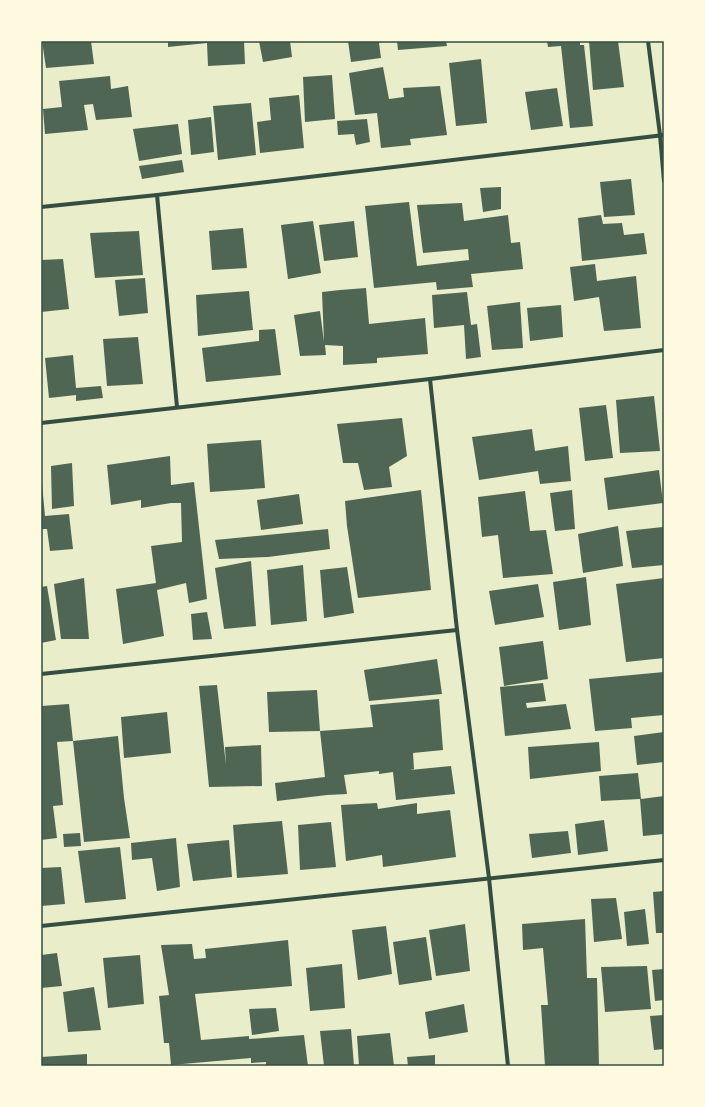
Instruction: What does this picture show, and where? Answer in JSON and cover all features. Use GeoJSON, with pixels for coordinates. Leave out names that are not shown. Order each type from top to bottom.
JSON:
{"type":"FeatureCollection","features":[{"type":"Feature","properties":{"kind":"street"},"geometry":{"type":"LineString","coordinates":[[648,41],[662,135],[664,181]]}},
{"type":"Feature","properties":{"kind":"street"},"geometry":{"type":"LineString","coordinates":[[41,207],[157,195],[662,135]]}},
{"type":"Feature","properties":{"kind":"street"},"geometry":{"type":"LineString","coordinates":[[157,195],[177,407]]}},
{"type":"Feature","properties":{"kind":"street"},"geometry":{"type":"LineString","coordinates":[[41,423],[664,350]]}},
{"type":"Feature","properties":{"kind":"street"},"geometry":{"type":"LineString","coordinates":[[430,378],[457,630],[489,878],[508,1066]]}},
{"type":"Feature","properties":{"kind":"street"},"geometry":{"type":"LineString","coordinates":[[41,674],[457,630]]}},
{"type":"Feature","properties":{"kind":"street"},"geometry":{"type":"LineString","coordinates":[[41,926],[664,860]]}},
{"type":"Feature","properties":{"kind":"building"},"geometry":{"type":"Polygon","coordinates":[[[42,41],[91,41],[94,64],[46,68],[42,41]]]}},
{"type":"Feature","properties":{"kind":"building"},"geometry":{"type":"Polygon","coordinates":[[[168,41],[244,41],[245,64],[208,66],[207,43],[168,47],[168,41]]]}},
{"type":"Feature","properties":{"kind":"building"},"geometry":{"type":"Polygon","coordinates":[[[259,41],[290,41],[292,57],[263,62],[259,41]]]}},
{"type":"Feature","properties":{"kind":"building"},"geometry":{"type":"Polygon","coordinates":[[[348,41],[384,41],[379,43],[381,58],[351,62],[348,41]]]}},
{"type":"Feature","properties":{"kind":"building"},"geometry":{"type":"Polygon","coordinates":[[[397,41],[446,41],[447,46],[398,50],[397,41]]]}},
{"type":"Feature","properties":{"kind":"building"},"geometry":{"type":"Polygon","coordinates":[[[547,41],[580,41],[580,45],[584,45],[593,126],[570,128],[561,46],[548,47],[547,41]]]}},
{"type":"Feature","properties":{"kind":"building"},"geometry":{"type":"Polygon","coordinates":[[[589,41],[618,41],[624,87],[593,90],[589,41]]]}},
{"type":"Feature","properties":{"kind":"building"},"geometry":{"type":"Polygon","coordinates":[[[481,59],[487,123],[456,126],[449,63],[481,59]]]}},
{"type":"Feature","properties":{"kind":"building"},"geometry":{"type":"Polygon","coordinates":[[[383,67],[389,99],[404,97],[403,88],[440,86],[447,135],[410,139],[411,145],[381,148],[377,113],[355,115],[349,73],[383,67]]]}},
{"type":"Feature","properties":{"kind":"building"},"geometry":{"type":"Polygon","coordinates":[[[332,75],[335,119],[305,122],[303,77],[332,75]]]}},
{"type":"Feature","properties":{"kind":"building"},"geometry":{"type":"Polygon","coordinates":[[[110,76],[111,89],[128,86],[132,117],[96,120],[93,104],[84,105],[88,130],[45,134],[43,109],[62,107],[59,81],[110,76]]]}},
{"type":"Feature","properties":{"kind":"building"},"geometry":{"type":"Polygon","coordinates":[[[557,88],[563,126],[531,130],[525,92],[557,88]]]}},
{"type":"Feature","properties":{"kind":"building"},"geometry":{"type":"Polygon","coordinates":[[[299,95],[304,148],[260,153],[257,122],[271,120],[269,98],[299,95]]]}},
{"type":"Feature","properties":{"kind":"building"},"geometry":{"type":"Polygon","coordinates":[[[251,103],[256,155],[218,160],[213,106],[251,103]]]}},
{"type":"Feature","properties":{"kind":"building"},"geometry":{"type":"Polygon","coordinates":[[[211,117],[214,152],[191,155],[188,120],[211,117]]]}},
{"type":"Feature","properties":{"kind":"building"},"geometry":{"type":"Polygon","coordinates":[[[367,119],[370,142],[356,145],[354,134],[338,135],[337,121],[367,119]]]}},
{"type":"Feature","properties":{"kind":"building"},"geometry":{"type":"Polygon","coordinates":[[[178,124],[182,154],[139,161],[133,129],[178,124]]]}},
{"type":"Feature","properties":{"kind":"building"},"geometry":{"type":"Polygon","coordinates":[[[182,160],[184,172],[142,179],[139,166],[182,160]]]}},
{"type":"Feature","properties":{"kind":"building"},"geometry":{"type":"Polygon","coordinates":[[[631,179],[635,215],[604,217],[600,182],[631,179]]]}},
{"type":"Feature","properties":{"kind":"building"},"geometry":{"type":"Polygon","coordinates":[[[501,187],[501,209],[483,212],[480,188],[501,187]]]}},
{"type":"Feature","properties":{"kind":"building"},"geometry":{"type":"Polygon","coordinates":[[[409,202],[417,266],[469,260],[468,249],[423,253],[417,205],[462,203],[464,221],[508,215],[511,243],[520,242],[523,269],[471,274],[473,287],[437,290],[436,282],[374,288],[365,206],[409,202]]]}},
{"type":"Feature","properties":{"kind":"building"},"geometry":{"type":"Polygon","coordinates":[[[601,215],[603,224],[622,223],[624,235],[644,233],[647,254],[582,261],[578,218],[601,215]]]}},
{"type":"Feature","properties":{"kind":"building"},"geometry":{"type":"Polygon","coordinates":[[[313,221],[321,273],[288,279],[281,225],[313,221]]]}},
{"type":"Feature","properties":{"kind":"building"},"geometry":{"type":"Polygon","coordinates":[[[354,221],[358,257],[324,261],[319,225],[354,221]]]}},
{"type":"Feature","properties":{"kind":"building"},"geometry":{"type":"Polygon","coordinates":[[[243,228],[247,268],[212,270],[209,231],[243,228]]]}},
{"type":"Feature","properties":{"kind":"building"},"geometry":{"type":"Polygon","coordinates":[[[139,231],[143,275],[95,278],[90,233],[139,231]]]}},
{"type":"Feature","properties":{"kind":"building"},"geometry":{"type":"Polygon","coordinates":[[[63,259],[69,309],[41,312],[41,260],[63,259]]]}},
{"type":"Feature","properties":{"kind":"building"},"geometry":{"type":"Polygon","coordinates":[[[595,264],[597,281],[636,276],[641,328],[604,331],[599,297],[574,301],[570,267],[595,264]]]}},
{"type":"Feature","properties":{"kind":"building"},"geometry":{"type":"Polygon","coordinates":[[[145,278],[148,313],[119,316],[115,280],[145,278]]]}},
{"type":"Feature","properties":{"kind":"building"},"geometry":{"type":"Polygon","coordinates":[[[366,288],[369,324],[425,318],[428,354],[377,358],[377,363],[343,365],[343,346],[325,345],[326,355],[300,356],[294,315],[320,311],[324,342],[322,292],[366,288]]]}},
{"type":"Feature","properties":{"kind":"building"},"geometry":{"type":"Polygon","coordinates":[[[249,291],[253,330],[198,336],[196,295],[249,291]]]}},
{"type":"Feature","properties":{"kind":"building"},"geometry":{"type":"Polygon","coordinates":[[[467,292],[471,325],[477,324],[481,357],[466,359],[464,325],[434,328],[432,295],[467,292]]]}},
{"type":"Feature","properties":{"kind":"building"},"geometry":{"type":"Polygon","coordinates":[[[520,302],[523,348],[492,350],[487,306],[520,302]]]}},
{"type":"Feature","properties":{"kind":"building"},"geometry":{"type":"Polygon","coordinates":[[[561,305],[563,337],[530,341],[527,308],[561,305]]]}},
{"type":"Feature","properties":{"kind":"building"},"geometry":{"type":"Polygon","coordinates":[[[275,329],[281,375],[206,382],[202,348],[259,341],[259,330],[275,329]]]}},
{"type":"Feature","properties":{"kind":"building"},"geometry":{"type":"Polygon","coordinates":[[[138,337],[143,384],[107,386],[103,339],[138,337]]]}},
{"type":"Feature","properties":{"kind":"building"},"geometry":{"type":"Polygon","coordinates":[[[73,355],[76,388],[101,386],[103,398],[76,401],[76,395],[49,398],[45,358],[73,355]]]}},
{"type":"Feature","properties":{"kind":"building"},"geometry":{"type":"Polygon","coordinates":[[[654,396],[660,451],[620,453],[616,400],[654,396]]]}},
{"type":"Feature","properties":{"kind":"building"},"geometry":{"type":"Polygon","coordinates":[[[606,405],[613,458],[585,461],[579,408],[606,405]]]}},
{"type":"Feature","properties":{"kind":"building"},"geometry":{"type":"Polygon","coordinates":[[[402,418],[407,456],[389,467],[392,487],[364,490],[358,463],[343,463],[337,424],[402,418]]]}},
{"type":"Feature","properties":{"kind":"building"},"geometry":{"type":"Polygon","coordinates":[[[532,429],[535,451],[568,446],[571,481],[540,484],[537,464],[538,471],[479,480],[472,437],[532,429]]]}},
{"type":"Feature","properties":{"kind":"building"},"geometry":{"type":"Polygon","coordinates":[[[261,440],[265,488],[210,492],[207,444],[261,440]]]}},
{"type":"Feature","properties":{"kind":"building"},"geometry":{"type":"Polygon","coordinates":[[[170,456],[171,485],[194,482],[207,599],[189,603],[186,583],[157,590],[164,636],[123,644],[116,589],[156,583],[151,546],[182,542],[181,503],[171,503],[141,508],[141,500],[111,505],[107,465],[170,456]]]}},
{"type":"Feature","properties":{"kind":"building"},"geometry":{"type":"Polygon","coordinates":[[[72,463],[74,506],[52,509],[51,466],[72,463]]]}},
{"type":"Feature","properties":{"kind":"building"},"geometry":{"type":"Polygon","coordinates":[[[659,470],[663,503],[608,510],[604,478],[659,470]]]}},
{"type":"Feature","properties":{"kind":"building"},"geometry":{"type":"Polygon","coordinates":[[[41,484],[45,516],[69,514],[73,549],[50,551],[47,529],[41,529],[41,484]]]}},
{"type":"Feature","properties":{"kind":"building"},"geometry":{"type":"Polygon","coordinates":[[[421,490],[431,590],[358,598],[347,526],[345,501],[421,490]]]}},
{"type":"Feature","properties":{"kind":"building"},"geometry":{"type":"Polygon","coordinates":[[[572,490],[575,529],[555,531],[550,493],[572,490]]]}},
{"type":"Feature","properties":{"kind":"building"},"geometry":{"type":"Polygon","coordinates":[[[525,491],[530,531],[546,530],[553,574],[503,578],[498,535],[482,537],[478,497],[525,491]]]}},
{"type":"Feature","properties":{"kind":"building"},"geometry":{"type":"Polygon","coordinates":[[[299,494],[303,524],[261,530],[257,500],[299,494]]]}},
{"type":"Feature","properties":{"kind":"building"},"geometry":{"type":"Polygon","coordinates":[[[618,526],[623,566],[583,573],[578,534],[618,526]]]}},
{"type":"Feature","properties":{"kind":"building"},"geometry":{"type":"Polygon","coordinates":[[[663,527],[664,565],[632,568],[626,531],[663,527]]]}},
{"type":"Feature","properties":{"kind":"building"},"geometry":{"type":"Polygon","coordinates":[[[328,529],[330,549],[268,557],[219,559],[215,540],[328,529]]]}},
{"type":"Feature","properties":{"kind":"building"},"geometry":{"type":"Polygon","coordinates":[[[251,561],[256,626],[224,629],[215,568],[251,561]]]}},
{"type":"Feature","properties":{"kind":"building"},"geometry":{"type":"Polygon","coordinates":[[[303,565],[307,621],[271,625],[267,570],[303,565]]]}},
{"type":"Feature","properties":{"kind":"building"},"geometry":{"type":"Polygon","coordinates":[[[347,567],[354,613],[324,618],[320,570],[347,567]]]}},
{"type":"Feature","properties":{"kind":"building"},"geometry":{"type":"Polygon","coordinates":[[[586,577],[591,625],[559,630],[553,582],[586,577]]]}},
{"type":"Feature","properties":{"kind":"building"},"geometry":{"type":"Polygon","coordinates":[[[84,578],[89,639],[61,639],[54,584],[84,578]]]}},
{"type":"Feature","properties":{"kind":"building"},"geometry":{"type":"Polygon","coordinates":[[[664,578],[664,658],[626,662],[616,584],[664,578]]]}},
{"type":"Feature","properties":{"kind":"building"},"geometry":{"type":"Polygon","coordinates":[[[538,584],[544,617],[495,625],[489,591],[538,584]]]}},
{"type":"Feature","properties":{"kind":"building"},"geometry":{"type":"Polygon","coordinates":[[[47,586],[56,640],[41,643],[41,587],[47,586]]]}},
{"type":"Feature","properties":{"kind":"building"},"geometry":{"type":"Polygon","coordinates":[[[207,612],[212,639],[193,640],[191,614],[207,612]]]}},
{"type":"Feature","properties":{"kind":"building"},"geometry":{"type":"Polygon","coordinates":[[[543,641],[548,679],[504,686],[499,647],[543,641]]]}},
{"type":"Feature","properties":{"kind":"building"},"geometry":{"type":"Polygon","coordinates":[[[437,659],[442,694],[369,701],[364,670],[437,659]]]}},
{"type":"Feature","properties":{"kind":"building"},"geometry":{"type":"Polygon","coordinates":[[[664,672],[664,715],[631,718],[632,728],[595,731],[589,679],[664,672]]]}},
{"type":"Feature","properties":{"kind":"building"},"geometry":{"type":"Polygon","coordinates":[[[543,683],[546,701],[526,703],[527,708],[566,704],[571,729],[505,736],[500,687],[543,683]]]}},
{"type":"Feature","properties":{"kind":"building"},"geometry":{"type":"Polygon","coordinates":[[[217,685],[226,765],[225,747],[261,745],[262,786],[209,787],[199,686],[217,685]]]}},
{"type":"Feature","properties":{"kind":"building"},"geometry":{"type":"Polygon","coordinates":[[[317,690],[320,731],[269,732],[267,692],[317,690]]]}},
{"type":"Feature","properties":{"kind":"building"},"geometry":{"type":"Polygon","coordinates":[[[439,699],[443,750],[413,753],[414,769],[410,770],[451,766],[455,794],[396,800],[393,772],[379,774],[379,771],[344,775],[347,794],[277,801],[275,783],[325,777],[320,731],[373,727],[370,705],[439,699]]]}},
{"type":"Feature","properties":{"kind":"building"},"geometry":{"type":"Polygon","coordinates":[[[69,704],[73,741],[57,742],[63,805],[53,806],[57,838],[41,840],[41,706],[69,704]]]}},
{"type":"Feature","properties":{"kind":"building"},"geometry":{"type":"Polygon","coordinates":[[[167,712],[171,753],[124,758],[121,717],[167,712]]]}},
{"type":"Feature","properties":{"kind":"building"},"geometry":{"type":"Polygon","coordinates":[[[664,732],[664,762],[637,765],[634,736],[664,732]]]}},
{"type":"Feature","properties":{"kind":"building"},"geometry":{"type":"Polygon","coordinates":[[[118,736],[124,798],[130,838],[84,842],[73,741],[118,736]]]}},
{"type":"Feature","properties":{"kind":"building"},"geometry":{"type":"Polygon","coordinates":[[[599,742],[601,771],[530,779],[528,747],[599,742]]]}},
{"type":"Feature","properties":{"kind":"building"},"geometry":{"type":"Polygon","coordinates":[[[638,773],[641,799],[664,796],[664,834],[643,836],[640,799],[601,801],[599,776],[638,773]]]}},
{"type":"Feature","properties":{"kind":"building"},"geometry":{"type":"Polygon","coordinates":[[[377,803],[378,809],[417,803],[417,814],[450,810],[456,857],[383,867],[382,855],[346,861],[341,805],[377,803]]]}},
{"type":"Feature","properties":{"kind":"building"},"geometry":{"type":"Polygon","coordinates":[[[604,820],[608,851],[578,855],[575,824],[604,820]]]}},
{"type":"Feature","properties":{"kind":"building"},"geometry":{"type":"Polygon","coordinates":[[[282,821],[288,874],[237,878],[233,825],[282,821]]]}},
{"type":"Feature","properties":{"kind":"building"},"geometry":{"type":"Polygon","coordinates":[[[331,822],[336,867],[300,870],[298,825],[331,822]]]}},
{"type":"Feature","properties":{"kind":"building"},"geometry":{"type":"Polygon","coordinates":[[[568,831],[571,853],[532,858],[529,834],[568,831]]]}},
{"type":"Feature","properties":{"kind":"building"},"geometry":{"type":"Polygon","coordinates":[[[80,833],[81,846],[64,847],[63,834],[80,833]]]}},
{"type":"Feature","properties":{"kind":"building"},"geometry":{"type":"Polygon","coordinates":[[[176,838],[180,887],[157,891],[152,858],[132,860],[131,843],[176,838]]]}},
{"type":"Feature","properties":{"kind":"building"},"geometry":{"type":"Polygon","coordinates":[[[229,840],[232,877],[193,881],[187,844],[229,840]]]}},
{"type":"Feature","properties":{"kind":"building"},"geometry":{"type":"Polygon","coordinates":[[[120,847],[126,899],[85,903],[78,851],[120,847]]]}},
{"type":"Feature","properties":{"kind":"building"},"geometry":{"type":"Polygon","coordinates":[[[61,867],[65,904],[41,906],[41,868],[61,867]]]}},
{"type":"Feature","properties":{"kind":"building"},"geometry":{"type":"Polygon","coordinates":[[[664,891],[664,933],[656,933],[653,892],[664,891]]]}},
{"type":"Feature","properties":{"kind":"building"},"geometry":{"type":"Polygon","coordinates":[[[616,898],[622,939],[594,942],[591,899],[616,898]]]}},
{"type":"Feature","properties":{"kind":"building"},"geometry":{"type":"Polygon","coordinates":[[[645,909],[649,944],[627,946],[624,912],[645,909]]]}},
{"type":"Feature","properties":{"kind":"building"},"geometry":{"type":"Polygon","coordinates":[[[585,919],[587,978],[597,978],[599,1066],[545,1066],[541,1005],[548,1005],[543,948],[523,950],[522,924],[585,919]]]}},
{"type":"Feature","properties":{"kind":"building"},"geometry":{"type":"Polygon","coordinates":[[[465,924],[470,971],[436,976],[429,930],[465,924]]]}},
{"type":"Feature","properties":{"kind":"building"},"geometry":{"type":"Polygon","coordinates":[[[386,926],[392,974],[358,980],[352,930],[386,926]]]}},
{"type":"Feature","properties":{"kind":"building"},"geometry":{"type":"Polygon","coordinates":[[[426,937],[432,980],[399,985],[393,942],[426,937]]]}},
{"type":"Feature","properties":{"kind":"building"},"geometry":{"type":"Polygon","coordinates":[[[288,940],[292,986],[195,994],[201,1040],[249,1036],[249,1039],[304,1035],[308,1066],[266,1066],[266,1062],[251,1063],[251,1058],[171,1065],[169,1043],[164,1043],[159,996],[169,995],[161,945],[192,944],[194,959],[206,958],[205,949],[288,940]]]}},
{"type":"Feature","properties":{"kind":"building"},"geometry":{"type":"Polygon","coordinates":[[[57,953],[62,986],[41,988],[41,955],[57,953]]]}},
{"type":"Feature","properties":{"kind":"building"},"geometry":{"type":"Polygon","coordinates":[[[140,955],[144,1004],[108,1008],[103,958],[140,955]]]}},
{"type":"Feature","properties":{"kind":"building"},"geometry":{"type":"Polygon","coordinates":[[[342,964],[345,1008],[310,1011],[306,968],[342,964]]]}},
{"type":"Feature","properties":{"kind":"building"},"geometry":{"type":"Polygon","coordinates":[[[647,966],[651,1009],[605,1012],[601,967],[647,966]]]}},
{"type":"Feature","properties":{"kind":"building"},"geometry":{"type":"Polygon","coordinates":[[[664,969],[664,1000],[655,1001],[652,970],[664,969]]]}},
{"type":"Feature","properties":{"kind":"building"},"geometry":{"type":"Polygon","coordinates":[[[94,987],[101,1030],[68,1032],[63,992],[94,987]]]}},
{"type":"Feature","properties":{"kind":"building"},"geometry":{"type":"Polygon","coordinates":[[[464,1004],[468,1032],[429,1039],[425,1012],[464,1004]]]}},
{"type":"Feature","properties":{"kind":"building"},"geometry":{"type":"Polygon","coordinates":[[[276,1008],[279,1031],[252,1035],[249,1009],[276,1008]]]}},
{"type":"Feature","properties":{"kind":"building"},"geometry":{"type":"Polygon","coordinates":[[[664,1015],[664,1049],[654,1050],[650,1016],[664,1015]]]}},
{"type":"Feature","properties":{"kind":"building"},"geometry":{"type":"Polygon","coordinates":[[[351,1029],[354,1066],[324,1066],[320,1031],[351,1029]]]}},
{"type":"Feature","properties":{"kind":"building"},"geometry":{"type":"Polygon","coordinates":[[[390,1033],[394,1066],[359,1066],[357,1036],[390,1033]]]}},
{"type":"Feature","properties":{"kind":"building"},"geometry":{"type":"Polygon","coordinates":[[[87,1054],[87,1066],[41,1066],[41,1057],[87,1054]]]}},
{"type":"Feature","properties":{"kind":"building"},"geometry":{"type":"Polygon","coordinates":[[[435,1055],[435,1066],[408,1066],[407,1057],[435,1055]]]}}]}
